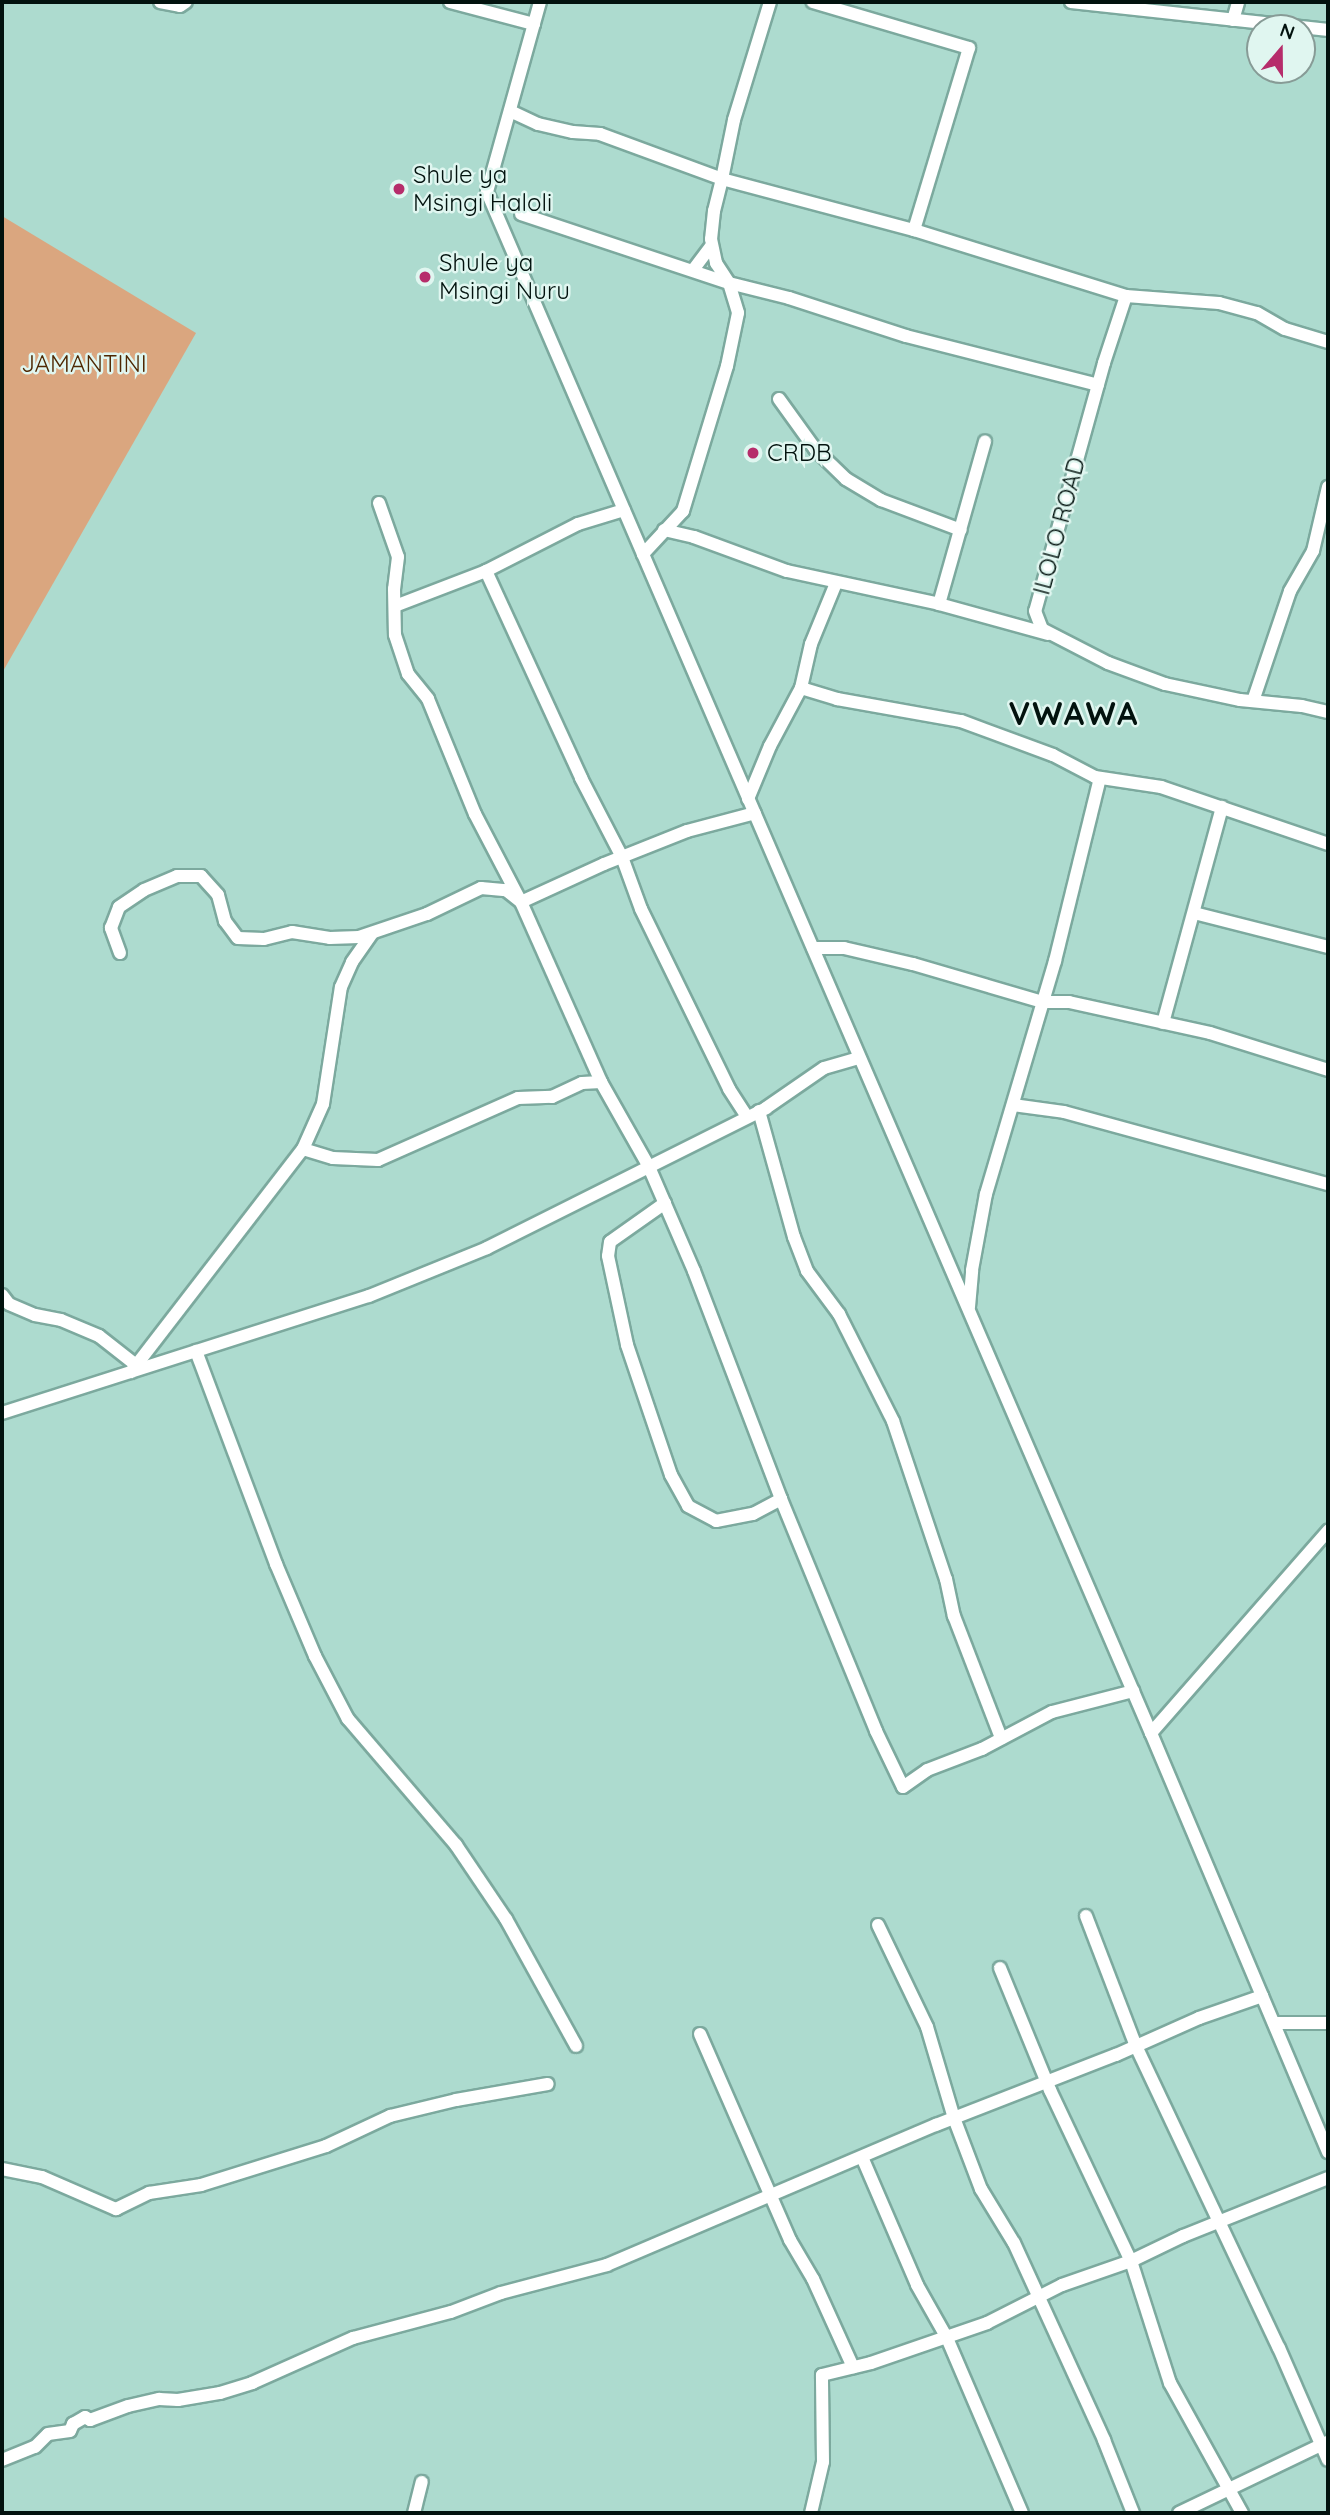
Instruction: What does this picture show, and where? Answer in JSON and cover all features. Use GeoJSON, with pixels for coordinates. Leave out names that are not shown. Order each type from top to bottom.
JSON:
{"type":"FeatureCollection","features":[{"type":"Feature","properties":{"kind":"street"},"geometry":{"type":"LineString","coordinates":[[160,2],[180,6],[186,2]]}},
{"type":"Feature","properties":{"kind":"street"},"geometry":{"type":"LineString","coordinates":[[450,2],[534,24]]}},
{"type":"Feature","properties":{"kind":"street"},"geometry":{"type":"LineString","coordinates":[[540,2],[487,192],[1152,1733],[1328,2152]]}},
{"type":"Feature","properties":{"kind":"street"},"geometry":{"type":"LineString","coordinates":[[643,554],[683,510],[727,366],[738,313],[729,283],[716,263],[712,245],[713,211],[734,120],[771,2]]}},
{"type":"Feature","properties":{"kind":"street"},"geometry":{"type":"LineString","coordinates":[[813,2],[969,48],[914,230]]}},
{"type":"Feature","properties":{"kind":"street"},"geometry":{"type":"LineString","coordinates":[[1071,2],[1328,30]]}},
{"type":"Feature","properties":{"kind":"street"},"geometry":{"type":"LineString","coordinates":[[1233,20],[1238,2]]}},
{"type":"Feature","properties":{"kind":"street"},"geometry":{"type":"LineString","coordinates":[[510,111],[538,124],[573,132],[600,134],[722,178],[914,230],[1126,296],[1219,303],[1258,313],[1285,329],[1328,342]]}},
{"type":"Feature","properties":{"kind":"street"},"geometry":{"type":"LineString","coordinates":[[521,214],[729,283],[789,298],[905,336],[1098,385]]}},
{"type":"Feature","properties":{"kind":"street"},"geometry":{"type":"LineString","coordinates":[[693,271],[712,245]]}},
{"type":"Feature","properties":{"kind":"street","name":"ILOLO ROAD"},"geometry":{"type":"LineString","coordinates":[[1053,635],[1042,629],[1035,611],[1098,385],[1126,296]]}},
{"type":"Feature","properties":{"kind":"street"},"geometry":{"type":"LineString","coordinates":[[779,399],[815,449],[846,479],[881,500],[935,517],[961,530]]}},
{"type":"Feature","properties":{"kind":"street"},"geometry":{"type":"LineString","coordinates":[[939,604],[985,440]]}},
{"type":"Feature","properties":{"kind":"street"},"geometry":{"type":"LineString","coordinates":[[1253,701],[1290,591],[1313,551],[1328,487]]}},
{"type":"Feature","properties":{"kind":"street"},"geometry":{"type":"LineString","coordinates":[[379,503],[397,557],[394,606],[396,635],[408,674],[428,698],[470,803],[521,902],[601,1082],[649,1167],[694,1271],[781,1499],[876,1731],[903,1787],[927,1770],[982,1749],[1052,1712],[1133,1690]]}},
{"type":"Feature","properties":{"kind":"street"},"geometry":{"type":"LineString","coordinates":[[394,606],[486,571],[578,524],[624,510]]}},
{"type":"Feature","properties":{"kind":"street"},"geometry":{"type":"LineString","coordinates":[[664,530],[836,583],[939,604],[1053,635],[1108,663],[1165,684],[1328,712]]}},
{"type":"Feature","properties":{"kind":"street"},"geometry":{"type":"LineString","coordinates":[[486,571],[581,778],[622,857],[641,909],[729,1089],[753,1114],[807,1271],[839,1314],[893,1421],[946,1578],[962,1637],[1001,1738]]}},
{"type":"Feature","properties":{"kind":"street"},"geometry":{"type":"LineString","coordinates":[[748,799],[800,688],[811,644],[836,583]]}},
{"type":"Feature","properties":{"kind":"street"},"geometry":{"type":"LineString","coordinates":[[800,688],[837,699],[961,721],[1000,734],[1100,778],[1161,787],[1328,844]]}},
{"type":"Feature","properties":{"kind":"street"},"geometry":{"type":"LineString","coordinates":[[969,1310],[972,1270],[986,1194],[1043,1002],[1100,778]]}},
{"type":"Feature","properties":{"kind":"street"},"geometry":{"type":"LineString","coordinates":[[1163,1023],[1222,807]]}},
{"type":"Feature","properties":{"kind":"street"},"geometry":{"type":"LineString","coordinates":[[521,902],[687,831],[755,813]]}},
{"type":"Feature","properties":{"kind":"street"},"geometry":{"type":"LineString","coordinates":[[120,953],[111,928],[119,907],[145,890],[177,876],[201,876],[218,895],[225,921],[238,938],[264,939],[292,932],[330,938],[359,937],[427,914],[481,888],[506,890],[521,902]]}},
{"type":"Feature","properties":{"kind":"street"},"geometry":{"type":"LineString","coordinates":[[1194,913],[1328,947]]}},
{"type":"Feature","properties":{"kind":"street"},"geometry":{"type":"LineString","coordinates":[[134,1369],[303,1149],[323,1104],[341,988],[352,962],[372,933]]}},
{"type":"Feature","properties":{"kind":"street"},"geometry":{"type":"LineString","coordinates":[[813,948],[844,948],[913,964],[1043,1002],[1069,1002],[1210,1033],[1328,1070]]}},
{"type":"Feature","properties":{"kind":"street"},"geometry":{"type":"LineString","coordinates":[[2,1413],[381,1291],[486,1248],[753,1114],[824,1068],[860,1058]]}},
{"type":"Feature","properties":{"kind":"street"},"geometry":{"type":"LineString","coordinates":[[303,1149],[333,1158],[378,1160],[518,1098],[552,1097],[582,1083],[601,1082]]}},
{"type":"Feature","properties":{"kind":"street"},"geometry":{"type":"LineString","coordinates":[[1013,1105],[1064,1112],[1328,1184]]}},
{"type":"Feature","properties":{"kind":"street"},"geometry":{"type":"LineString","coordinates":[[664,1203],[610,1242],[608,1256],[631,1357],[671,1475],[688,1506],[716,1521],[753,1514],[781,1499]]}},
{"type":"Feature","properties":{"kind":"street"},"geometry":{"type":"LineString","coordinates":[[2,1295],[9,1304],[35,1315],[61,1320],[99,1336],[134,1369]]}},
{"type":"Feature","properties":{"kind":"street"},"geometry":{"type":"LineString","coordinates":[[196,1351],[276,1564],[315,1656],[348,1719],[456,1845],[506,1919],[576,2046]]}},
{"type":"Feature","properties":{"kind":"street"},"geometry":{"type":"LineString","coordinates":[[1152,1733],[1328,1531]]}},
{"type":"Feature","properties":{"kind":"street"},"geometry":{"type":"LineString","coordinates":[[1086,1916],[1136,2046],[1325,2443],[1328,2460]]}},
{"type":"Feature","properties":{"kind":"street"},"geometry":{"type":"LineString","coordinates":[[878,1925],[927,2027],[954,2118],[981,2189],[1014,2244],[1074,2373],[1133,2513]]}},
{"type":"Feature","properties":{"kind":"street"},"geometry":{"type":"LineString","coordinates":[[1000,1968],[1046,2081],[1131,2261],[1170,2383],[1242,2513]]}},
{"type":"Feature","properties":{"kind":"street"},"geometry":{"type":"LineString","coordinates":[[2,2460],[34,2446],[48,2434],[70,2431],[73,2424],[85,2417],[90,2420],[128,2406],[220,2393],[252,2384],[354,2338],[451,2312],[501,2293],[607,2265],[954,2118],[1136,2046],[1199,2018],[1262,1996]]}},
{"type":"Feature","properties":{"kind":"street"},"geometry":{"type":"LineString","coordinates":[[1274,2023],[1328,2023]]}},
{"type":"Feature","properties":{"kind":"street"},"geometry":{"type":"LineString","coordinates":[[700,2034],[771,2195],[853,2367]]}},
{"type":"Feature","properties":{"kind":"street"},"geometry":{"type":"LineString","coordinates":[[2,2169],[42,2178],[116,2209],[149,2193],[201,2185],[326,2146],[390,2116],[456,2100],[548,2084]]}},
{"type":"Feature","properties":{"kind":"street"},"geometry":{"type":"LineString","coordinates":[[862,2158],[917,2285],[947,2338],[1022,2513]]}},
{"type":"Feature","properties":{"kind":"street"},"geometry":{"type":"LineString","coordinates":[[811,2513],[823,2462],[822,2375],[947,2338],[987,2323],[1062,2285],[1131,2261],[1218,2222],[1328,2178]]}},
{"type":"Feature","properties":{"kind":"street"},"geometry":{"type":"LineString","coordinates":[[1179,2513],[1325,2443]]}},
{"type":"Feature","properties":{"kind":"street"},"geometry":{"type":"LineString","coordinates":[[414,2513],[422,2482]]}},
{"type":"Feature","properties":{"kind":"green space","name":"JAMANTINI"},"geometry":{"type":"Polygon","coordinates":[[[2,216],[196,333],[2,673],[2,216]]]}},
{"type":"Feature","properties":{"kind":"place","name":"Shule ya Msingi Haloli"},"geometry":{"type":"Point","coordinates":[399,189]}},
{"type":"Feature","properties":{"kind":"place","name":"Shule ya Msingi Nuru"},"geometry":{"type":"Point","coordinates":[425,277]}},
{"type":"Feature","properties":{"kind":"place","name":"CRDB"},"geometry":{"type":"Point","coordinates":[753,453]}},
{"type":"Feature","properties":{"kind":"district","name":"VWAWA"},"geometry":{"type":"Point","coordinates":[1074,713]}}]}
